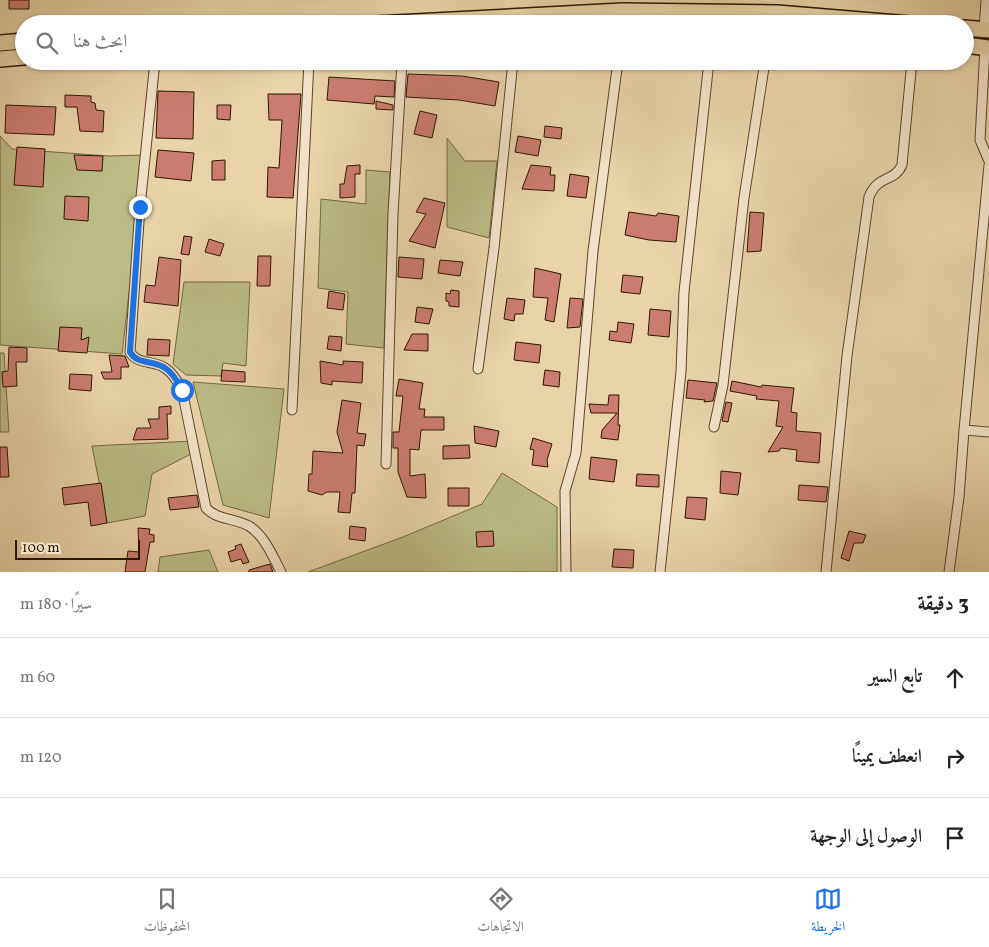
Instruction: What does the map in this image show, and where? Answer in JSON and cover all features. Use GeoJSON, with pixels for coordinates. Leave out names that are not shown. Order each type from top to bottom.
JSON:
{"type":"FeatureCollection","features":[{"type":"Feature","properties":{"kind":"highway"},"geometry":{"type":"LineString","coordinates":[[546,15],[622,11],[801,15]]}},
{"type":"Feature","properties":{"kind":"highway"},"geometry":{"type":"LineString","coordinates":[[0,43],[15,42]]}},
{"type":"Feature","properties":{"kind":"highway"},"geometry":{"type":"LineString","coordinates":[[974,46],[987,48]]}},
{"type":"Feature","properties":{"kind":"highway"},"geometry":{"type":"LineString","coordinates":[[0,59],[15,58]]}},
{"type":"Feature","properties":{"kind":"street"},"geometry":{"type":"LineString","coordinates":[[986,0],[986,30]]}},
{"type":"Feature","properties":{"kind":"street"},"geometry":{"type":"LineString","coordinates":[[987,48],[980,140],[989,161]]}},
{"type":"Feature","properties":{"kind":"street"},"geometry":{"type":"LineString","coordinates":[[153,70],[140,207],[130,352],[137,360],[164,367],[182,390],[206,508],[212,514],[249,526],[262,538],[281,572]]}},
{"type":"Feature","properties":{"kind":"street"},"geometry":{"type":"LineString","coordinates":[[292,410],[309,70]]}},
{"type":"Feature","properties":{"kind":"street"},"geometry":{"type":"LineString","coordinates":[[386,464],[393,214],[401,70]]}},
{"type":"Feature","properties":{"kind":"street"},"geometry":{"type":"LineString","coordinates":[[478,369],[494,248],[512,70]]}},
{"type":"Feature","properties":{"kind":"street"},"geometry":{"type":"LineString","coordinates":[[566,572],[565,491],[576,453],[593,251],[617,70]]}},
{"type":"Feature","properties":{"kind":"street"},"geometry":{"type":"LineString","coordinates":[[660,572],[681,372],[684,292],[708,70]]}},
{"type":"Feature","properties":{"kind":"street"},"geometry":{"type":"LineString","coordinates":[[714,427],[723,385],[744,198],[764,70]]}},
{"type":"Feature","properties":{"kind":"street"},"geometry":{"type":"LineString","coordinates":[[826,572],[847,356],[869,197],[873,187],[881,180],[896,175],[902,165],[911,70]]}},
{"type":"Feature","properties":{"kind":"street"},"geometry":{"type":"LineString","coordinates":[[949,572],[959,497],[989,165]]}},
{"type":"Feature","properties":{"kind":"street"},"geometry":{"type":"LineString","coordinates":[[964,430],[989,432]]}},
{"type":"Feature","properties":{"kind":"green space"},"geometry":{"type":"Polygon","coordinates":[[[0,136],[12,149],[109,156],[145,155],[122,354],[0,345],[0,136]]]}},
{"type":"Feature","properties":{"kind":"green space"},"geometry":{"type":"Polygon","coordinates":[[[447,138],[465,161],[497,161],[489,238],[447,227],[447,138]]]}},
{"type":"Feature","properties":{"kind":"green space"},"geometry":{"type":"Polygon","coordinates":[[[366,170],[390,172],[384,348],[346,344],[348,292],[318,288],[321,199],[366,204],[366,170]]]}},
{"type":"Feature","properties":{"kind":"green space"},"geometry":{"type":"Polygon","coordinates":[[[184,282],[250,282],[246,366],[223,363],[221,376],[186,375],[173,364],[184,282]]]}},
{"type":"Feature","properties":{"kind":"green space"},"geometry":{"type":"Polygon","coordinates":[[[0,353],[4,353],[9,432],[0,432],[0,353]]]}},
{"type":"Feature","properties":{"kind":"green space"},"geometry":{"type":"Polygon","coordinates":[[[193,382],[284,389],[269,518],[223,505],[193,382]]]}},
{"type":"Feature","properties":{"kind":"green space"},"geometry":{"type":"Polygon","coordinates":[[[193,441],[191,454],[152,474],[145,516],[107,523],[92,446],[193,441]]]}},
{"type":"Feature","properties":{"kind":"green space"},"geometry":{"type":"Polygon","coordinates":[[[502,473],[557,507],[557,572],[308,572],[403,537],[482,504],[502,473]]]}},
{"type":"Feature","properties":{"kind":"green space"},"geometry":{"type":"Polygon","coordinates":[[[209,550],[218,572],[158,572],[160,557],[209,550]]]}},
{"type":"Feature","properties":{"kind":"building"},"geometry":{"type":"Polygon","coordinates":[[[9,0],[29,0],[29,9],[9,9],[9,0]]]}},
{"type":"Feature","properties":{"kind":"building"},"geometry":{"type":"Polygon","coordinates":[[[408,74],[462,76],[499,82],[495,106],[459,100],[406,97],[408,74]]]}},
{"type":"Feature","properties":{"kind":"building"},"geometry":{"type":"Polygon","coordinates":[[[329,77],[395,81],[394,97],[375,96],[374,104],[327,100],[329,77]]]}},
{"type":"Feature","properties":{"kind":"building"},"geometry":{"type":"Polygon","coordinates":[[[158,91],[194,92],[193,139],[156,138],[158,91]]]}},
{"type":"Feature","properties":{"kind":"building"},"geometry":{"type":"Polygon","coordinates":[[[268,94],[301,94],[293,198],[267,197],[268,167],[279,168],[282,120],[269,120],[268,94]]]}},
{"type":"Feature","properties":{"kind":"building"},"geometry":{"type":"Polygon","coordinates":[[[65,95],[91,96],[91,102],[95,103],[96,110],[104,111],[103,132],[80,131],[77,107],[65,107],[65,95]]]}},
{"type":"Feature","properties":{"kind":"building"},"geometry":{"type":"Polygon","coordinates":[[[376,101],[393,105],[393,110],[376,109],[376,101]]]}},
{"type":"Feature","properties":{"kind":"building"},"geometry":{"type":"Polygon","coordinates":[[[6,105],[56,107],[54,135],[5,133],[6,105]]]}},
{"type":"Feature","properties":{"kind":"building"},"geometry":{"type":"Polygon","coordinates":[[[217,105],[231,105],[230,120],[217,119],[217,105]]]}},
{"type":"Feature","properties":{"kind":"building"},"geometry":{"type":"Polygon","coordinates":[[[420,111],[437,115],[432,138],[414,134],[420,111]]]}},
{"type":"Feature","properties":{"kind":"building"},"geometry":{"type":"Polygon","coordinates":[[[545,126],[562,128],[561,139],[544,137],[545,126]]]}},
{"type":"Feature","properties":{"kind":"building"},"geometry":{"type":"Polygon","coordinates":[[[518,136],[541,140],[538,156],[515,152],[518,136]]]}},
{"type":"Feature","properties":{"kind":"building"},"geometry":{"type":"Polygon","coordinates":[[[17,147],[45,149],[43,187],[14,185],[17,147]]]}},
{"type":"Feature","properties":{"kind":"building"},"geometry":{"type":"Polygon","coordinates":[[[158,150],[194,153],[191,181],[155,177],[158,150]]]}},
{"type":"Feature","properties":{"kind":"building"},"geometry":{"type":"Polygon","coordinates":[[[74,155],[103,156],[102,171],[77,170],[74,155]]]}},
{"type":"Feature","properties":{"kind":"building"},"geometry":{"type":"Polygon","coordinates":[[[225,160],[225,180],[212,180],[212,161],[225,160]]]}},
{"type":"Feature","properties":{"kind":"building"},"geometry":{"type":"Polygon","coordinates":[[[360,165],[360,174],[355,174],[355,197],[340,198],[340,184],[344,184],[347,166],[360,165]]]}},
{"type":"Feature","properties":{"kind":"building"},"geometry":{"type":"Polygon","coordinates":[[[531,165],[551,167],[550,175],[555,175],[554,191],[522,189],[531,165]]]}},
{"type":"Feature","properties":{"kind":"building"},"geometry":{"type":"Polygon","coordinates":[[[570,174],[589,177],[586,198],[567,196],[570,174]]]}},
{"type":"Feature","properties":{"kind":"building"},"geometry":{"type":"Polygon","coordinates":[[[65,196],[89,197],[88,221],[64,219],[65,196]]]}},
{"type":"Feature","properties":{"kind":"building"},"geometry":{"type":"Polygon","coordinates":[[[424,198],[445,203],[435,248],[409,241],[426,214],[416,212],[424,198]]]}},
{"type":"Feature","properties":{"kind":"building"},"geometry":{"type":"Polygon","coordinates":[[[629,212],[656,216],[658,213],[679,216],[676,242],[649,240],[625,235],[629,212]]]}},
{"type":"Feature","properties":{"kind":"building"},"geometry":{"type":"Polygon","coordinates":[[[750,212],[764,213],[761,251],[747,252],[750,212]]]}},
{"type":"Feature","properties":{"kind":"building"},"geometry":{"type":"Polygon","coordinates":[[[184,236],[192,237],[189,255],[181,254],[184,236]]]}},
{"type":"Feature","properties":{"kind":"building"},"geometry":{"type":"Polygon","coordinates":[[[209,239],[224,244],[220,256],[205,252],[209,239]]]}},
{"type":"Feature","properties":{"kind":"building"},"geometry":{"type":"Polygon","coordinates":[[[258,256],[271,256],[270,286],[257,286],[258,256]]]}},
{"type":"Feature","properties":{"kind":"building"},"geometry":{"type":"Polygon","coordinates":[[[159,257],[181,260],[178,306],[144,302],[146,285],[155,286],[159,257]]]}},
{"type":"Feature","properties":{"kind":"building"},"geometry":{"type":"Polygon","coordinates":[[[399,257],[424,259],[422,279],[398,277],[399,257]]]}},
{"type":"Feature","properties":{"kind":"building"},"geometry":{"type":"Polygon","coordinates":[[[440,260],[463,262],[460,276],[438,273],[440,260]]]}},
{"type":"Feature","properties":{"kind":"building"},"geometry":{"type":"Polygon","coordinates":[[[535,268],[561,274],[554,322],[545,320],[548,298],[533,297],[535,268]]]}},
{"type":"Feature","properties":{"kind":"building"},"geometry":{"type":"Polygon","coordinates":[[[623,275],[643,277],[640,294],[621,292],[623,275]]]}},
{"type":"Feature","properties":{"kind":"building"},"geometry":{"type":"Polygon","coordinates":[[[451,290],[459,291],[459,307],[449,306],[449,302],[446,301],[446,293],[450,294],[451,290]]]}},
{"type":"Feature","properties":{"kind":"building"},"geometry":{"type":"Polygon","coordinates":[[[329,291],[345,294],[343,310],[327,308],[329,291]]]}},
{"type":"Feature","properties":{"kind":"building"},"geometry":{"type":"Polygon","coordinates":[[[507,298],[525,300],[523,314],[515,314],[514,321],[504,319],[507,298]]]}},
{"type":"Feature","properties":{"kind":"building"},"geometry":{"type":"Polygon","coordinates":[[[570,298],[583,299],[580,327],[567,328],[570,298]]]}},
{"type":"Feature","properties":{"kind":"building"},"geometry":{"type":"Polygon","coordinates":[[[417,307],[433,309],[429,324],[415,322],[417,307]]]}},
{"type":"Feature","properties":{"kind":"building"},"geometry":{"type":"Polygon","coordinates":[[[650,309],[671,311],[669,337],[648,335],[650,309]]]}},
{"type":"Feature","properties":{"kind":"building"},"geometry":{"type":"Polygon","coordinates":[[[618,322],[634,324],[631,343],[609,340],[610,331],[617,332],[618,322]]]}},
{"type":"Feature","properties":{"kind":"building"},"geometry":{"type":"Polygon","coordinates":[[[60,327],[82,328],[81,340],[89,337],[87,353],[58,351],[60,327]]]}},
{"type":"Feature","properties":{"kind":"building"},"geometry":{"type":"Polygon","coordinates":[[[412,334],[428,334],[428,351],[404,350],[412,334]]]}},
{"type":"Feature","properties":{"kind":"building"},"geometry":{"type":"Polygon","coordinates":[[[329,336],[342,337],[341,351],[327,349],[329,336]]]}},
{"type":"Feature","properties":{"kind":"building"},"geometry":{"type":"Polygon","coordinates":[[[148,339],[170,340],[169,356],[147,355],[148,339]]]}},
{"type":"Feature","properties":{"kind":"building"},"geometry":{"type":"Polygon","coordinates":[[[516,342],[541,345],[539,363],[514,360],[516,342]]]}},
{"type":"Feature","properties":{"kind":"building"},"geometry":{"type":"Polygon","coordinates":[[[9,347],[27,348],[27,362],[16,362],[17,386],[3,387],[2,372],[8,371],[9,347]]]}},
{"type":"Feature","properties":{"kind":"building"},"geometry":{"type":"Polygon","coordinates":[[[109,355],[125,356],[129,367],[121,367],[121,379],[104,379],[101,372],[112,372],[109,355]]]}},
{"type":"Feature","properties":{"kind":"building"},"geometry":{"type":"Polygon","coordinates":[[[320,361],[343,365],[343,361],[363,362],[362,383],[332,381],[332,385],[321,383],[320,361]]]}},
{"type":"Feature","properties":{"kind":"building"},"geometry":{"type":"Polygon","coordinates":[[[222,370],[245,372],[245,382],[221,381],[222,370]]]}},
{"type":"Feature","properties":{"kind":"building"},"geometry":{"type":"Polygon","coordinates":[[[545,370],[560,372],[559,387],[543,385],[545,370]]]}},
{"type":"Feature","properties":{"kind":"building"},"geometry":{"type":"Polygon","coordinates":[[[70,374],[92,375],[91,391],[69,389],[70,374]]]}},
{"type":"Feature","properties":{"kind":"building"},"geometry":{"type":"Polygon","coordinates":[[[399,379],[423,383],[419,409],[425,409],[424,417],[444,417],[444,430],[421,430],[419,450],[410,449],[410,476],[425,474],[426,498],[407,497],[398,472],[398,448],[393,448],[393,432],[399,432],[403,396],[396,396],[399,379]]]}},
{"type":"Feature","properties":{"kind":"building"},"geometry":{"type":"Polygon","coordinates":[[[688,380],[717,383],[713,401],[704,402],[705,400],[686,398],[688,380]]]}},
{"type":"Feature","properties":{"kind":"building"},"geometry":{"type":"Polygon","coordinates":[[[732,381],[761,387],[762,385],[794,388],[791,412],[797,413],[796,431],[821,433],[819,463],[796,461],[797,450],[781,448],[779,451],[768,452],[783,427],[776,426],[779,401],[756,399],[757,396],[730,391],[732,381]]]}},
{"type":"Feature","properties":{"kind":"building"},"geometry":{"type":"Polygon","coordinates":[[[609,395],[619,395],[618,425],[620,425],[618,440],[601,438],[602,430],[617,413],[591,413],[589,404],[608,405],[609,395]]]}},
{"type":"Feature","properties":{"kind":"building"},"geometry":{"type":"Polygon","coordinates":[[[342,400],[361,403],[357,433],[366,434],[364,446],[357,445],[355,493],[352,493],[350,513],[338,512],[340,492],[327,492],[322,495],[308,491],[309,474],[312,474],[313,451],[343,453],[337,432],[342,400]]]}},
{"type":"Feature","properties":{"kind":"building"},"geometry":{"type":"Polygon","coordinates":[[[726,402],[732,403],[728,422],[722,421],[726,402]]]}},
{"type":"Feature","properties":{"kind":"building"},"geometry":{"type":"Polygon","coordinates":[[[171,406],[171,414],[167,414],[168,439],[133,440],[137,428],[151,428],[148,419],[159,419],[159,407],[171,406]]]}},
{"type":"Feature","properties":{"kind":"building"},"geometry":{"type":"Polygon","coordinates":[[[474,426],[499,431],[496,447],[475,443],[474,426]]]}},
{"type":"Feature","properties":{"kind":"building"},"geometry":{"type":"Polygon","coordinates":[[[533,438],[552,444],[547,460],[548,467],[532,465],[534,450],[530,449],[533,438]]]}},
{"type":"Feature","properties":{"kind":"building"},"geometry":{"type":"Polygon","coordinates":[[[469,445],[470,458],[443,459],[443,446],[469,445]]]}},
{"type":"Feature","properties":{"kind":"building"},"geometry":{"type":"Polygon","coordinates":[[[0,447],[7,447],[9,477],[0,477],[0,447]]]}},
{"type":"Feature","properties":{"kind":"building"},"geometry":{"type":"Polygon","coordinates":[[[591,457],[617,460],[614,482],[589,479],[591,457]]]}},
{"type":"Feature","properties":{"kind":"building"},"geometry":{"type":"Polygon","coordinates":[[[721,471],[741,473],[738,495],[720,493],[721,471]]]}},
{"type":"Feature","properties":{"kind":"building"},"geometry":{"type":"Polygon","coordinates":[[[637,474],[659,475],[659,487],[636,486],[637,474]]]}},
{"type":"Feature","properties":{"kind":"building"},"geometry":{"type":"Polygon","coordinates":[[[101,483],[107,523],[91,526],[88,502],[64,505],[62,488],[101,483]]]}},
{"type":"Feature","properties":{"kind":"building"},"geometry":{"type":"Polygon","coordinates":[[[799,485],[828,487],[826,502],[798,500],[799,485]]]}},
{"type":"Feature","properties":{"kind":"building"},"geometry":{"type":"Polygon","coordinates":[[[448,488],[469,488],[469,506],[448,506],[448,488]]]}},
{"type":"Feature","properties":{"kind":"building"},"geometry":{"type":"Polygon","coordinates":[[[197,495],[199,507],[170,510],[168,498],[197,495]]]}},
{"type":"Feature","properties":{"kind":"building"},"geometry":{"type":"Polygon","coordinates":[[[687,497],[707,498],[705,520],[685,518],[687,497]]]}},
{"type":"Feature","properties":{"kind":"building"},"geometry":{"type":"Polygon","coordinates":[[[350,526],[366,528],[365,541],[349,539],[350,526]]]}},
{"type":"Feature","properties":{"kind":"building"},"geometry":{"type":"Polygon","coordinates":[[[138,528],[150,529],[149,534],[154,535],[154,542],[150,542],[145,572],[125,572],[128,551],[139,552],[138,528]]]}},
{"type":"Feature","properties":{"kind":"building"},"geometry":{"type":"Polygon","coordinates":[[[493,531],[494,546],[477,547],[476,532],[493,531]]]}},
{"type":"Feature","properties":{"kind":"building"},"geometry":{"type":"Polygon","coordinates":[[[849,531],[866,535],[863,543],[854,543],[849,561],[841,558],[849,531]]]}},
{"type":"Feature","properties":{"kind":"building"},"geometry":{"type":"Polygon","coordinates":[[[241,544],[249,562],[243,564],[241,559],[231,562],[228,552],[236,549],[235,546],[241,544]]]}},
{"type":"Feature","properties":{"kind":"building"},"geometry":{"type":"Polygon","coordinates":[[[614,549],[634,550],[633,568],[612,567],[614,549]]]}},
{"type":"Feature","properties":{"kind":"building"},"geometry":{"type":"Polygon","coordinates":[[[270,564],[273,572],[249,572],[249,570],[270,564]]]}},
{"type":"Feature","properties":{"kind":"route"},"geometry":{"type":"LineString","coordinates":[[140,207],[130,352],[132,357],[137,360],[152,362],[164,367],[170,372],[182,390]]}}]}
